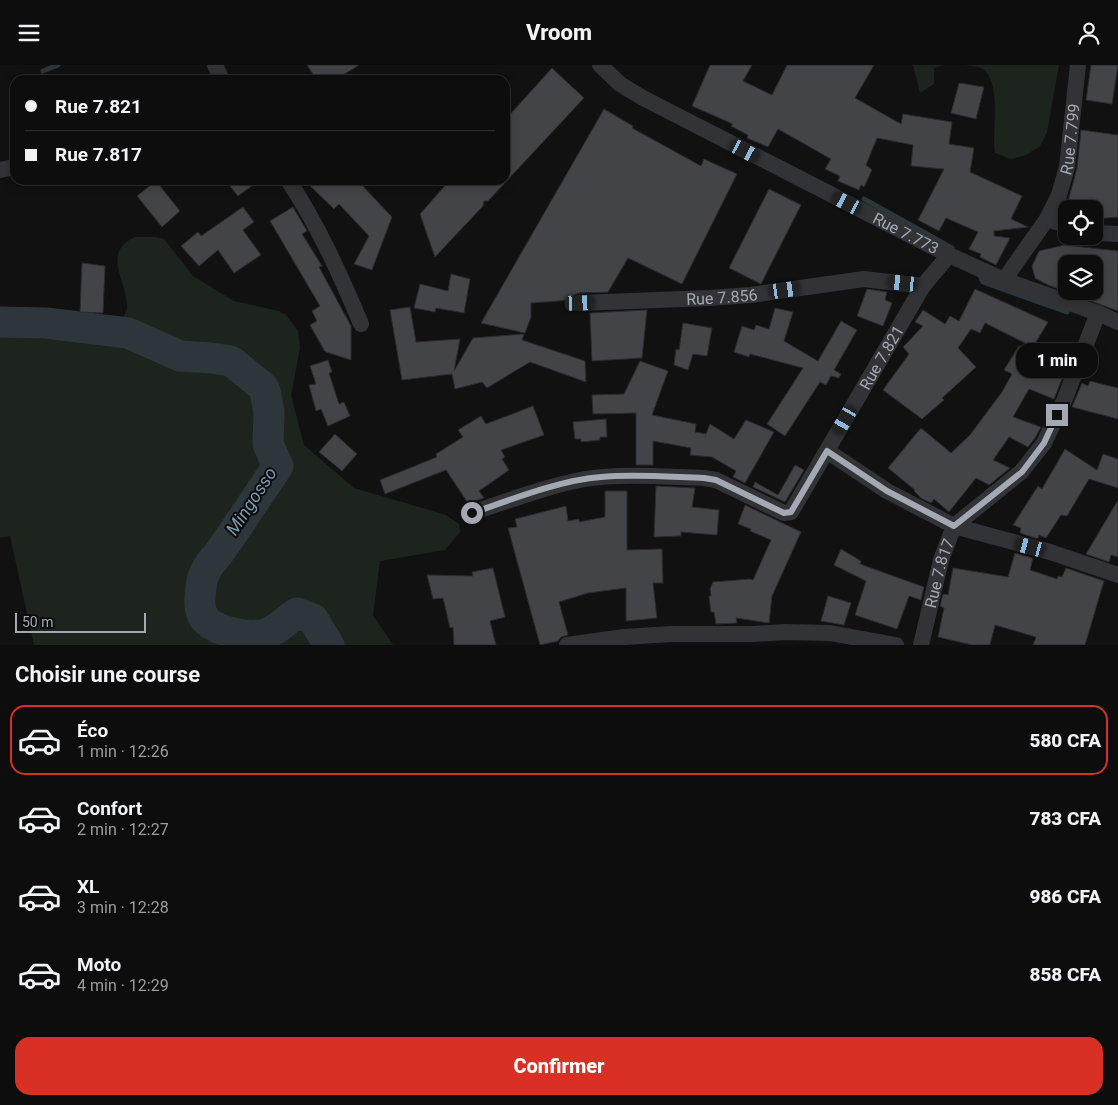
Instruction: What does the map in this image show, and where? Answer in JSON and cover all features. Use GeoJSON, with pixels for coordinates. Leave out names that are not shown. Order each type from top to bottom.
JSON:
{"type":"FeatureCollection","features":[{"type":"Feature","properties":{"kind":"street","name":"Rue 7.773"},"geometry":{"type":"LineString","coordinates":[[600,65],[620,84],[644,98],[949,255],[1004,280],[1098,313],[1118,322]]}},
{"type":"Feature","properties":{"kind":"street","name":"Rue 7.799"},"geometry":{"type":"LineString","coordinates":[[1004,280],[1047,219],[1059,195],[1067,167],[1078,65]]}},
{"type":"Feature","properties":{"kind":"street"},"geometry":{"type":"LineString","coordinates":[[291,185],[311,216],[361,324]]}},
{"type":"Feature","properties":{"kind":"street"},"geometry":{"type":"LineString","coordinates":[[1047,219],[1058,222]]}},
{"type":"Feature","properties":{"kind":"street"},"geometry":{"type":"LineString","coordinates":[[1103,233],[1118,234]]}},
{"type":"Feature","properties":{"kind":"street","name":"Rue 7.821"},"geometry":{"type":"LineString","coordinates":[[472,513],[525,495],[584,479],[602,477],[704,478],[716,480],[784,513],[791,512],[923,286],[949,255]]}},
{"type":"Feature","properties":{"kind":"street","name":"Rue 7.856"},"geometry":{"type":"LineString","coordinates":[[580,303],[751,295],[864,279],[923,286]]}},
{"type":"Feature","properties":{"kind":"street","name":"Rue 7.817"},"geometry":{"type":"LineString","coordinates":[[921,645],[941,560],[954,526],[1022,472],[1044,443],[1064,401],[1098,313]]}},
{"type":"Feature","properties":{"kind":"street"},"geometry":{"type":"LineString","coordinates":[[827,451],[887,491],[954,526],[1050,552],[1118,575]]}},
{"type":"Feature","properties":{"kind":"street"},"geometry":{"type":"LineString","coordinates":[[567,645],[624,637],[671,634],[754,639],[784,632],[830,633],[896,645]]}},
{"type":"Feature","properties":{"kind":"shaded area"},"geometry":{"type":"Polygon","coordinates":[[[913,65],[944,65],[934,68],[934,84],[920,93],[913,65]]]}},
{"type":"Feature","properties":{"kind":"shaded area"},"geometry":{"type":"Polygon","coordinates":[[[964,65],[1059,65],[1047,132],[1040,146],[1026,155],[1011,159],[995,153],[995,106],[991,82],[987,73],[979,67],[964,65]]]}},
{"type":"Feature","properties":{"kind":"shaded area"},"geometry":{"type":"Polygon","coordinates":[[[135,237],[164,239],[193,276],[234,301],[279,311],[286,315],[298,331],[300,348],[291,395],[304,445],[354,488],[446,515],[459,524],[460,532],[445,550],[380,561],[373,615],[393,645],[34,645],[10,536],[0,538],[0,315],[121,321],[127,307],[117,260],[119,251],[135,237]]]}},
{"type":"Feature","properties":{"kind":"building"},"geometry":{"type":"Polygon","coordinates":[[[307,65],[359,65],[343,75],[314,75],[307,65]]]}},
{"type":"Feature","properties":{"kind":"building"},"geometry":{"type":"Polygon","coordinates":[[[710,65],[752,65],[743,81],[772,95],[787,65],[874,65],[855,98],[901,124],[903,114],[952,122],[949,144],[974,148],[970,172],[1022,196],[1011,219],[1028,227],[994,231],[994,236],[1010,238],[996,265],[980,257],[981,254],[969,249],[978,232],[946,218],[939,231],[918,220],[944,169],[911,166],[913,145],[877,138],[866,165],[872,170],[864,187],[861,185],[859,190],[838,181],[840,176],[825,169],[831,159],[778,129],[768,147],[747,138],[748,135],[731,126],[733,124],[692,106],[710,65]]]}},
{"type":"Feature","properties":{"kind":"building"},"geometry":{"type":"Polygon","coordinates":[[[1091,65],[1118,65],[1112,104],[1086,100],[1091,65]]]}},
{"type":"Feature","properties":{"kind":"building"},"geometry":{"type":"Polygon","coordinates":[[[552,68],[584,98],[510,177],[510,114],[552,68]]]}},
{"type":"Feature","properties":{"kind":"building"},"geometry":{"type":"Polygon","coordinates":[[[959,83],[984,87],[976,119],[951,113],[959,83]]]}},
{"type":"Feature","properties":{"kind":"building"},"geometry":{"type":"Polygon","coordinates":[[[604,109],[633,126],[632,128],[701,166],[704,159],[737,174],[682,284],[628,258],[608,292],[580,293],[574,295],[571,300],[531,303],[531,317],[525,333],[481,323],[604,109]]]}},
{"type":"Feature","properties":{"kind":"building"},"geometry":{"type":"Polygon","coordinates":[[[1081,130],[1118,135],[1118,217],[1103,218],[1103,200],[1068,200],[1077,168],[1081,130]]]}},
{"type":"Feature","properties":{"kind":"building"},"geometry":{"type":"Polygon","coordinates":[[[151,185],[159,185],[180,211],[162,227],[137,196],[151,185]]]}},
{"type":"Feature","properties":{"kind":"building"},"geometry":{"type":"Polygon","coordinates":[[[229,185],[253,185],[238,196],[229,185]]]}},
{"type":"Feature","properties":{"kind":"building"},"geometry":{"type":"Polygon","coordinates":[[[309,185],[362,185],[392,217],[372,270],[354,264],[369,236],[339,204],[334,209],[309,185]]]}},
{"type":"Feature","properties":{"kind":"building"},"geometry":{"type":"Polygon","coordinates":[[[446,185],[503,185],[488,201],[484,201],[483,206],[435,257],[420,214],[446,185]]]}},
{"type":"Feature","properties":{"kind":"building"},"geometry":{"type":"Polygon","coordinates":[[[769,189],[801,205],[761,284],[729,268],[769,189]]]}},
{"type":"Feature","properties":{"kind":"building"},"geometry":{"type":"Polygon","coordinates":[[[243,207],[254,222],[243,230],[261,255],[234,273],[218,250],[199,266],[181,246],[198,232],[201,236],[243,207]]]}},
{"type":"Feature","properties":{"kind":"building"},"geometry":{"type":"Polygon","coordinates":[[[293,207],[307,231],[302,234],[322,266],[319,267],[351,326],[351,360],[324,350],[310,325],[317,321],[312,311],[320,306],[270,221],[293,207]]]}},
{"type":"Feature","properties":{"kind":"building"},"geometry":{"type":"Polygon","coordinates":[[[1065,245],[1118,251],[1118,311],[1088,300],[1103,300],[1103,255],[1058,255],[1058,289],[1035,278],[1032,266],[1039,251],[1065,245]]]}},
{"type":"Feature","properties":{"kind":"building"},"geometry":{"type":"Polygon","coordinates":[[[82,263],[105,266],[103,313],[80,312],[82,263]]]}},
{"type":"Feature","properties":{"kind":"building"},"geometry":{"type":"Polygon","coordinates":[[[451,274],[470,279],[464,313],[436,308],[435,312],[414,308],[420,284],[448,291],[451,274]]]}},
{"type":"Feature","properties":{"kind":"building"},"geometry":{"type":"Polygon","coordinates":[[[867,289],[887,292],[885,300],[892,303],[883,326],[857,316],[867,289]]]}},
{"type":"Feature","properties":{"kind":"building"},"geometry":{"type":"Polygon","coordinates":[[[975,289],[1048,322],[1033,347],[985,323],[980,333],[971,329],[958,348],[976,367],[942,398],[944,400],[922,419],[883,390],[909,354],[903,347],[923,326],[915,322],[923,310],[945,324],[950,316],[959,321],[975,289]]]}},
{"type":"Feature","properties":{"kind":"building"},"geometry":{"type":"Polygon","coordinates":[[[410,307],[416,342],[460,339],[454,371],[473,338],[524,334],[522,340],[585,361],[586,382],[530,362],[487,388],[482,382],[455,389],[452,374],[402,380],[390,310],[410,307]]]}},
{"type":"Feature","properties":{"kind":"building"},"geometry":{"type":"Polygon","coordinates":[[[775,308],[793,312],[784,341],[818,361],[841,321],[857,330],[834,370],[841,374],[839,378],[831,376],[826,385],[820,382],[785,436],[767,424],[803,368],[750,354],[749,357],[734,352],[742,326],[754,330],[756,325],[769,329],[775,308]]]}},
{"type":"Feature","properties":{"kind":"building"},"geometry":{"type":"Polygon","coordinates":[[[647,310],[642,358],[592,361],[590,313],[647,310]]]}},
{"type":"Feature","properties":{"kind":"building"},"geometry":{"type":"Polygon","coordinates":[[[683,323],[712,328],[707,356],[693,354],[688,370],[674,365],[676,349],[679,350],[683,323]]]}},
{"type":"Feature","properties":{"kind":"building"},"geometry":{"type":"Polygon","coordinates":[[[1019,346],[1036,356],[1031,363],[1063,376],[1054,399],[1029,389],[1013,417],[1041,427],[1035,438],[1028,447],[1009,437],[993,460],[1010,468],[989,485],[976,478],[949,512],[934,499],[931,503],[921,498],[915,490],[888,468],[921,428],[951,453],[970,435],[1002,392],[1012,374],[1004,370],[1019,346]]]}},
{"type":"Feature","properties":{"kind":"building"},"geometry":{"type":"Polygon","coordinates":[[[328,360],[332,372],[329,373],[339,404],[344,402],[350,416],[328,426],[321,409],[316,411],[309,385],[316,384],[310,366],[328,360]]]}},
{"type":"Feature","properties":{"kind":"building"},"geometry":{"type":"Polygon","coordinates":[[[640,361],[668,371],[652,415],[696,424],[695,432],[706,434],[710,424],[734,439],[746,420],[774,432],[745,483],[733,477],[736,471],[712,457],[690,455],[691,448],[653,441],[653,465],[636,465],[636,413],[593,414],[592,395],[624,394],[640,361]]]}},
{"type":"Feature","properties":{"kind":"building"},"geometry":{"type":"Polygon","coordinates":[[[1090,381],[1118,388],[1118,419],[1072,407],[1082,383],[1088,386],[1090,381]]]}},
{"type":"Feature","properties":{"kind":"building"},"geometry":{"type":"Polygon","coordinates":[[[533,406],[544,435],[501,450],[505,457],[502,459],[509,470],[479,491],[484,498],[468,503],[446,470],[385,494],[380,480],[437,457],[436,454],[463,437],[458,430],[481,416],[486,424],[533,406]]]}},
{"type":"Feature","properties":{"kind":"building"},"geometry":{"type":"Polygon","coordinates":[[[606,419],[607,437],[600,437],[600,440],[581,442],[581,439],[575,439],[573,422],[606,419]]]}},
{"type":"Feature","properties":{"kind":"building"},"geometry":{"type":"Polygon","coordinates":[[[335,434],[357,454],[342,471],[319,452],[335,434]]]}},
{"type":"Feature","properties":{"kind":"building"},"geometry":{"type":"Polygon","coordinates":[[[1065,449],[1097,470],[1103,454],[1118,459],[1118,488],[1089,479],[1067,516],[1061,515],[1046,538],[1039,535],[1038,539],[1020,533],[1021,528],[1013,525],[1038,486],[1042,489],[1065,449]]]}},
{"type":"Feature","properties":{"kind":"building"},"geometry":{"type":"Polygon","coordinates":[[[795,465],[804,470],[785,502],[753,487],[755,482],[778,495],[795,465]]]}},
{"type":"Feature","properties":{"kind":"building"},"geometry":{"type":"Polygon","coordinates":[[[656,486],[695,488],[692,507],[719,510],[717,535],[681,532],[681,536],[654,537],[656,486]]]}},
{"type":"Feature","properties":{"kind":"building"},"geometry":{"type":"Polygon","coordinates":[[[605,491],[627,491],[627,550],[662,549],[663,583],[653,583],[657,618],[626,621],[626,588],[588,593],[559,602],[568,635],[561,637],[558,641],[540,645],[508,528],[517,527],[515,519],[566,506],[568,521],[579,519],[579,522],[605,517],[605,491]]]}},
{"type":"Feature","properties":{"kind":"building"},"geometry":{"type":"Polygon","coordinates":[[[1118,500],[1118,557],[1111,555],[1109,562],[1086,554],[1118,500]]]}},
{"type":"Feature","properties":{"kind":"building"},"geometry":{"type":"Polygon","coordinates":[[[745,505],[801,532],[772,596],[769,623],[736,618],[737,623],[716,624],[714,612],[711,612],[709,596],[711,596],[710,589],[713,582],[753,580],[771,540],[738,524],[745,505]]]}},
{"type":"Feature","properties":{"kind":"building"},"geometry":{"type":"Polygon","coordinates":[[[841,549],[861,561],[860,564],[924,587],[921,600],[909,596],[897,629],[855,615],[866,581],[834,565],[841,549]]]}},
{"type":"Feature","properties":{"kind":"building"},"geometry":{"type":"Polygon","coordinates":[[[1015,553],[1033,558],[1030,570],[1057,579],[1058,576],[1062,577],[1066,568],[1104,581],[1085,645],[1033,645],[1036,637],[995,625],[990,645],[972,645],[938,637],[944,608],[940,606],[943,594],[948,595],[953,568],[1008,577],[1015,553]]]}},
{"type":"Feature","properties":{"kind":"building"},"geometry":{"type":"Polygon","coordinates":[[[493,568],[505,617],[490,621],[496,645],[454,645],[453,627],[450,628],[443,598],[433,599],[427,575],[473,576],[472,572],[493,568]]]}},
{"type":"Feature","properties":{"kind":"building"},"geometry":{"type":"Polygon","coordinates":[[[828,596],[851,603],[844,625],[821,621],[828,596]]]}},
{"type":"Feature","properties":{"kind":"waterway"},"geometry":{"type":"LineString","coordinates":[[43,71],[58,65]]}},
{"type":"Feature","properties":{"kind":"waterway"},"geometry":{"type":"LineString","coordinates":[[864,199],[952,248]]}},
{"type":"Feature","properties":{"kind":"waterway"},"geometry":{"type":"LineString","coordinates":[[981,278],[983,282],[1067,312]]}},
{"type":"Feature","properties":{"kind":"waterway","name":"Mingosso"},"geometry":{"type":"LineString","coordinates":[[0,322],[46,323],[128,333],[180,356],[231,361],[262,386],[265,391],[269,412],[268,444],[278,466],[210,563],[201,587],[201,610],[204,618],[216,627],[233,633],[250,635],[265,634],[278,628],[297,613],[313,619],[329,645]]}},
{"type":"Feature","properties":{"kind":"route"},"geometry":{"type":"LineString","coordinates":[[472,513],[525,495],[584,479],[602,477],[704,478],[716,480],[784,513],[791,512],[827,451],[887,491],[954,526],[1022,472],[1044,443],[1057,415]]}}]}
